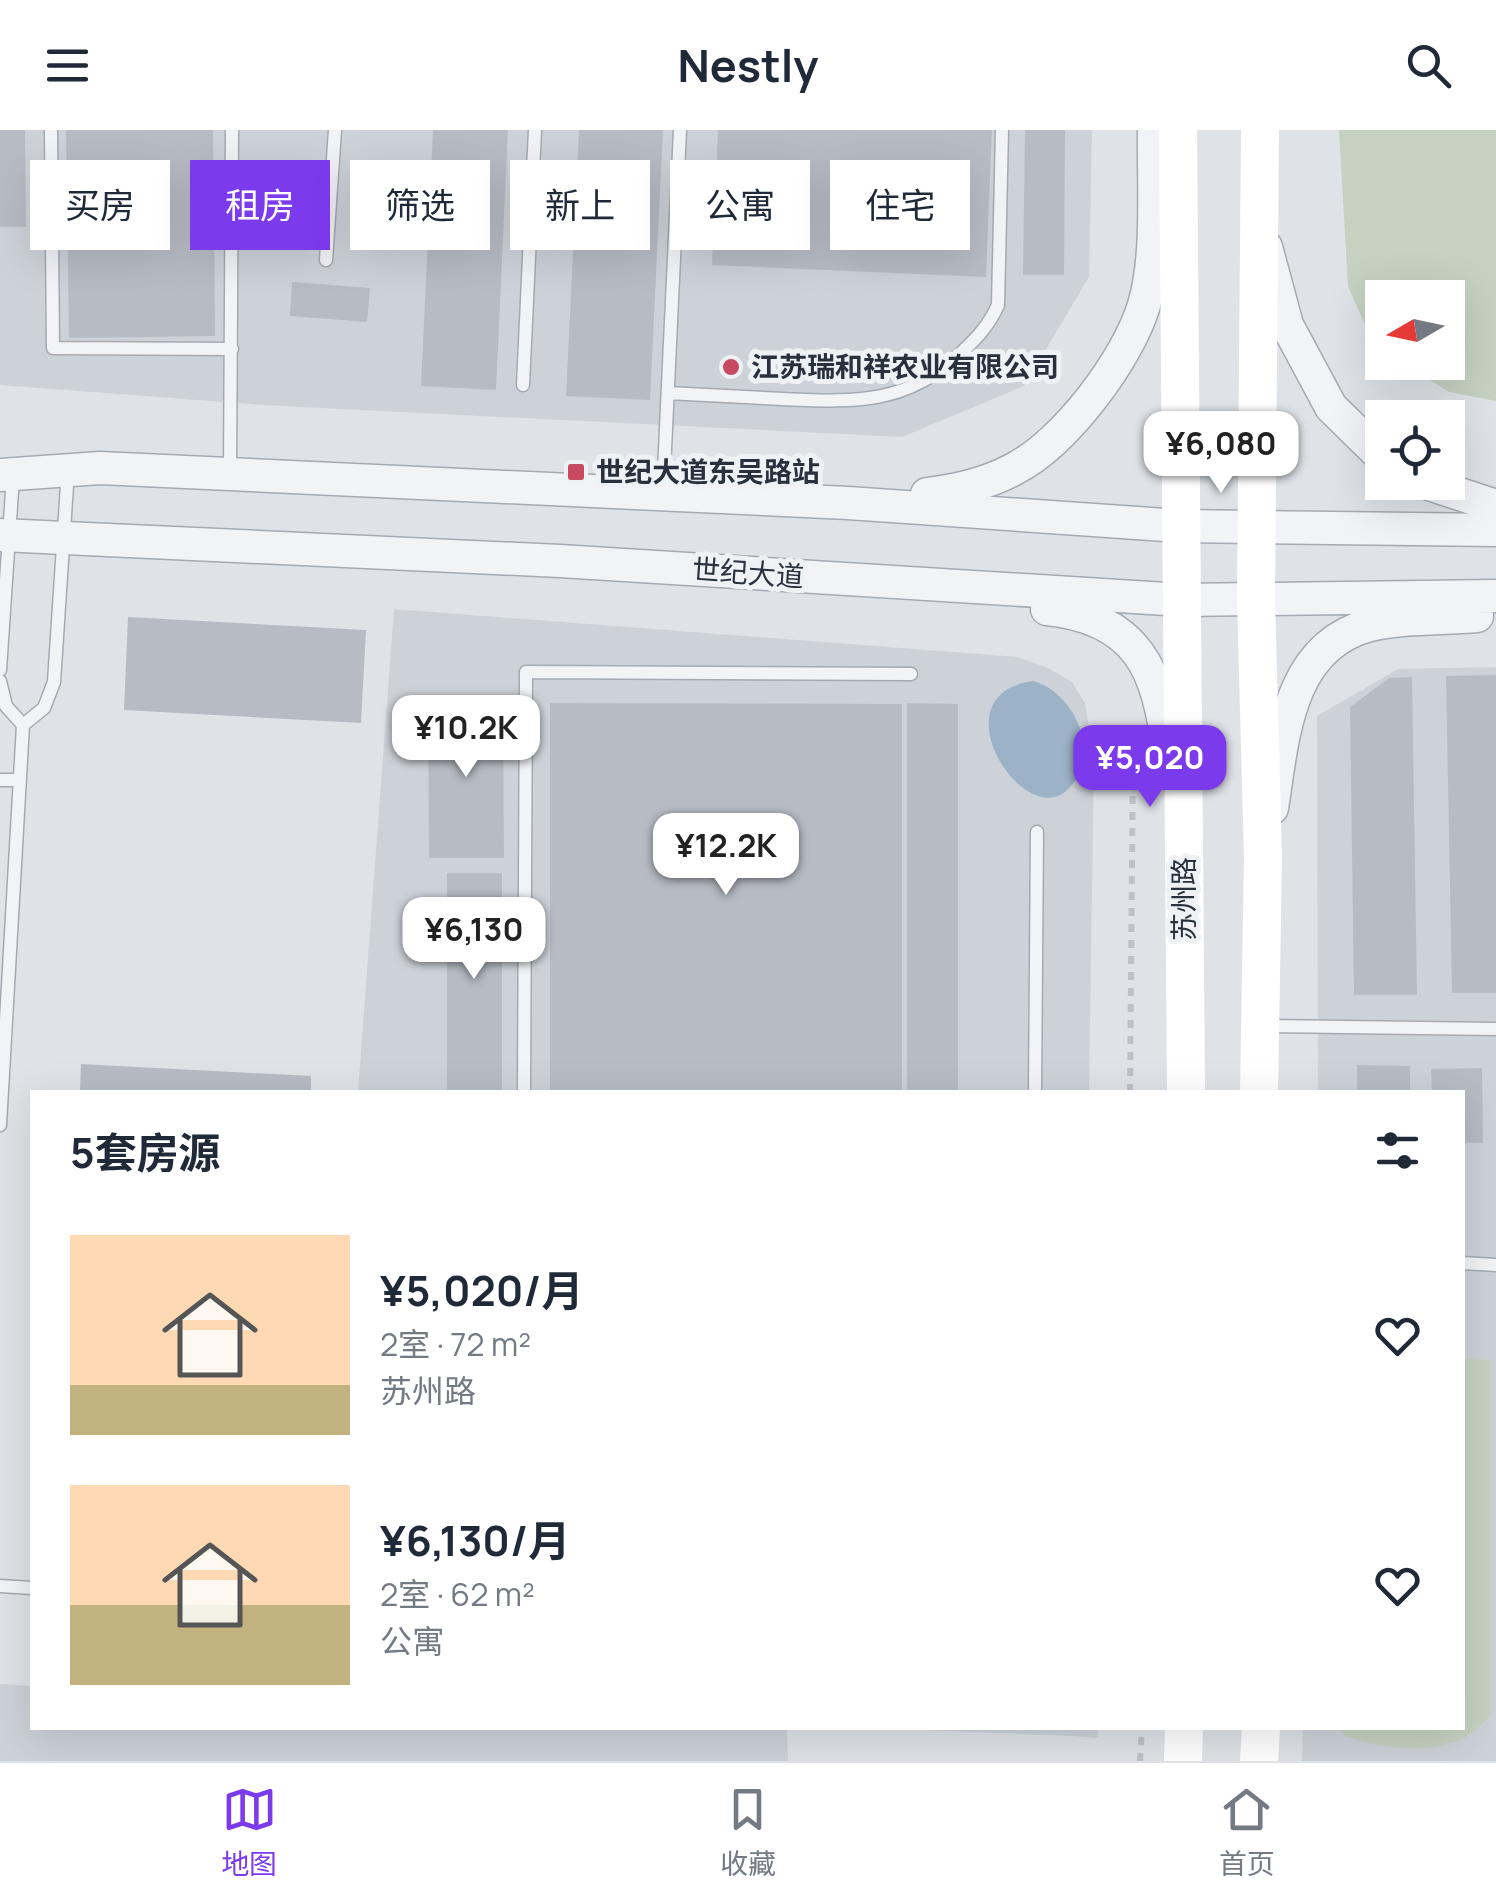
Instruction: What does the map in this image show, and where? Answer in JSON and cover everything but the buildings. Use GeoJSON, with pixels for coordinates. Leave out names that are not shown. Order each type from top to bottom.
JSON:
{"type":"FeatureCollection","features":[{"type":"Feature","properties":{"kind":"main road","name":"苏州路"},"geometry":{"type":"LineString","coordinates":[[1178,130],[1186,1090]]}},
{"type":"Feature","properties":{"kind":"main road"},"geometry":{"type":"LineString","coordinates":[[1259,1090],[1264,857],[1256,599],[1260,130]]}},
{"type":"Feature","properties":{"kind":"main road"},"geometry":{"type":"LineString","coordinates":[[1183,1761],[1184,1730]]}},
{"type":"Feature","properties":{"kind":"main road"},"geometry":{"type":"LineString","coordinates":[[1259,1761],[1261,1730]]}},
{"type":"Feature","properties":{"kind":"street"},"geometry":{"type":"LineString","coordinates":[[848,503],[968,489],[1018,468],[1062,431],[1106,380],[1144,306],[1151,271],[1154,130]]}},
{"type":"Feature","properties":{"kind":"street"},"geometry":{"type":"LineString","coordinates":[[1260,224],[1287,324],[1331,407],[1365,440]]}},
{"type":"Feature","properties":{"kind":"street"},"geometry":{"type":"LineString","coordinates":[[7,474],[100,468],[848,503],[1180,526],[1496,530]]}},
{"type":"Feature","properties":{"kind":"street"},"geometry":{"type":"LineString","coordinates":[[1465,496],[1496,506]]}},
{"type":"Feature","properties":{"kind":"street","name":"世纪大道"},"geometry":{"type":"LineString","coordinates":[[5,536],[560,561],[1182,600],[1496,596]]}},
{"type":"Feature","properties":{"kind":"street"},"geometry":{"type":"LineString","coordinates":[[560,561],[1076,612],[1110,625],[1138,651],[1164,709],[1184,940]]}},
{"type":"Feature","properties":{"kind":"street"},"geometry":{"type":"LineString","coordinates":[[1264,857],[1288,714],[1304,674],[1332,641],[1370,625],[1496,614]]}},
{"type":"Feature","properties":{"kind":"lane"},"geometry":{"type":"LineString","coordinates":[[51,130],[53,348],[232,349]]}},
{"type":"Feature","properties":{"kind":"lane"},"geometry":{"type":"LineString","coordinates":[[230,474],[232,130]]}},
{"type":"Feature","properties":{"kind":"lane"},"geometry":{"type":"LineString","coordinates":[[326,260],[335,130]]}},
{"type":"Feature","properties":{"kind":"lane"},"geometry":{"type":"LineString","coordinates":[[523,385],[535,130]]}},
{"type":"Feature","properties":{"kind":"lane"},"geometry":{"type":"LineString","coordinates":[[663,495],[680,130]]}},
{"type":"Feature","properties":{"kind":"lane"},"geometry":{"type":"LineString","coordinates":[[668,393],[845,402],[876,400],[937,376],[988,328],[998,304],[1002,130]]}},
{"type":"Feature","properties":{"kind":"lane"},"geometry":{"type":"LineString","coordinates":[[23,724],[44,708],[54,682],[68,470]]}},
{"type":"Feature","properties":{"kind":"lane"},"geometry":{"type":"LineString","coordinates":[[0,670],[7,474]]}},
{"type":"Feature","properties":{"kind":"lane"},"geometry":{"type":"LineString","coordinates":[[524,1090],[526,672],[912,674]]}},
{"type":"Feature","properties":{"kind":"lane"},"geometry":{"type":"LineString","coordinates":[[0,681],[6,706],[23,724],[0,1125]]}},
{"type":"Feature","properties":{"kind":"lane"},"geometry":{"type":"LineString","coordinates":[[0,780],[20,780]]}},
{"type":"Feature","properties":{"kind":"lane"},"geometry":{"type":"LineString","coordinates":[[1035,1090],[1037,832]]}},
{"type":"Feature","properties":{"kind":"lane"},"geometry":{"type":"LineString","coordinates":[[1259,1026],[1496,1029]]}},
{"type":"Feature","properties":{"kind":"lane"},"geometry":{"type":"LineString","coordinates":[[1465,1264],[1496,1265]]}},
{"type":"Feature","properties":{"kind":"lane"},"geometry":{"type":"LineString","coordinates":[[0,1586],[30,1588]]}},
{"type":"Feature","properties":{"kind":"path"},"geometry":{"type":"LineString","coordinates":[[1130,1090],[1133,735]]}},
{"type":"Feature","properties":{"kind":"path"},"geometry":{"type":"LineString","coordinates":[[1140,1761],[1142,1730]]}},
{"type":"Feature","properties":{"kind":"shaded area"},"geometry":{"type":"Polygon","coordinates":[[[0,130],[1092,130],[1089,277],[1024,386],[902,437],[262,405],[0,385],[0,130]]]}},
{"type":"Feature","properties":{"kind":"shaded area"},"geometry":{"type":"Polygon","coordinates":[[[394,609],[1018,657],[1072,682],[1085,703],[1094,758],[1089,1090],[358,1090],[394,609]]]}},
{"type":"Feature","properties":{"kind":"shaded area"},"geometry":{"type":"Polygon","coordinates":[[[1496,667],[1496,1761],[1302,1761],[1303,1730],[1465,1730],[1465,1090],[1318,1090],[1317,716],[1398,669],[1496,667]]]}},
{"type":"Feature","properties":{"kind":"shaded area"},"geometry":{"type":"Polygon","coordinates":[[[0,1684],[30,1686],[30,1730],[787,1730],[788,1761],[0,1761],[0,1684]]]}},
{"type":"Feature","properties":{"kind":"shaded area"},"geometry":{"type":"Polygon","coordinates":[[[926,1730],[1097,1730],[1098,1738],[926,1730]]]}},
{"type":"Feature","properties":{"kind":"green space"},"geometry":{"type":"Polygon","coordinates":[[[1339,130],[1496,130],[1496,401],[1449,392],[1430,380],[1465,380],[1465,280],[1365,280],[1365,325],[1348,286],[1339,130]]]}},
{"type":"Feature","properties":{"kind":"green space"},"geometry":{"type":"Polygon","coordinates":[[[1465,1359],[1490,1360],[1490,1717],[1465,1737],[1436,1747],[1389,1747],[1345,1736],[1342,1730],[1465,1730],[1465,1359]]]}},
{"type":"Feature","properties":{"kind":"water"},"geometry":{"type":"Polygon","coordinates":[[[1033,681],[1062,699],[1080,728],[1084,745],[1077,777],[1066,791],[1048,798],[1029,792],[1011,776],[997,755],[989,732],[991,709],[1005,691],[1033,681]]]}},
{"type":"Feature","properties":{"kind":"place","name":"江苏瑞和祥农业有限公司"},"geometry":{"type":"Point","coordinates":[731,367]}},
{"type":"Feature","properties":{"kind":"place","name":"世纪大道东吴路站"},"geometry":{"type":"Point","coordinates":[576,472]}}]}
